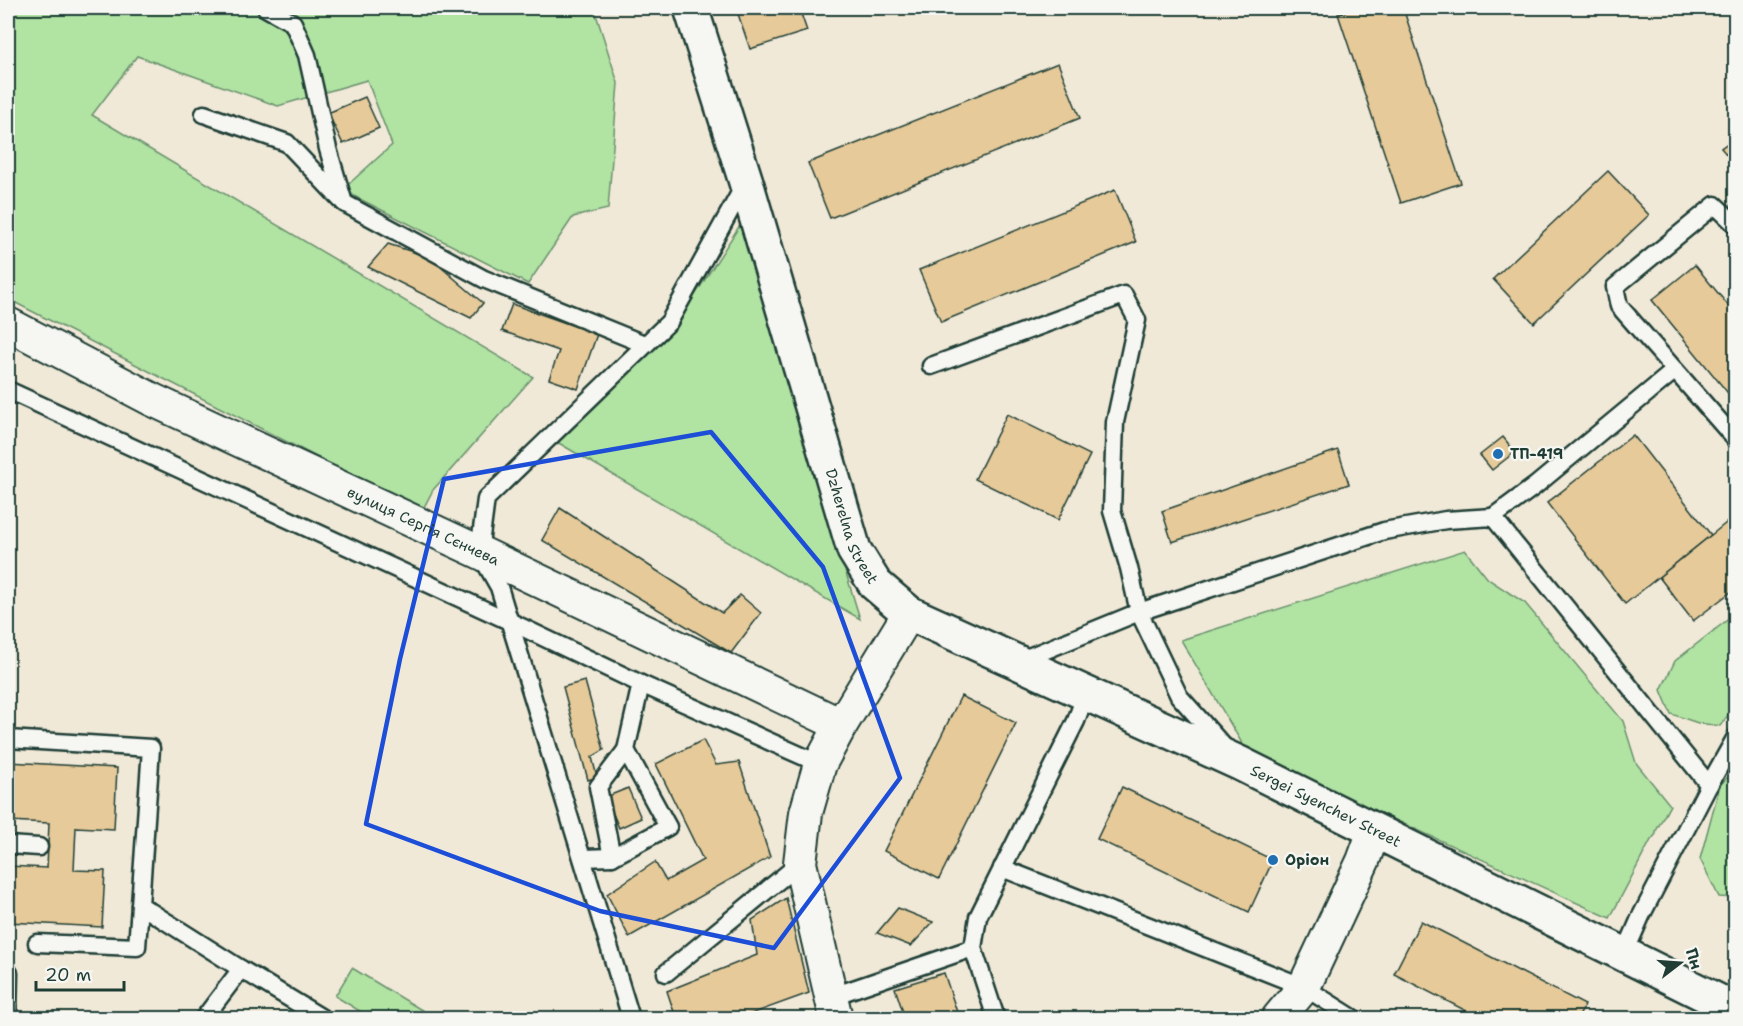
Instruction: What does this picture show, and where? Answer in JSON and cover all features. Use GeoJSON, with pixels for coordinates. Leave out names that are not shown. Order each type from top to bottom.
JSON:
{"type":"FeatureCollection","features":[{"type":"Feature","properties":{"kind":"street","name":"Dzherelna Street"},"geometry":{"type":"LineString","coordinates":[[691,8],[746,182],[854,550],[875,584],[909,612]]}},
{"type":"Feature","properties":{"kind":"street","name":"вулиця Сергія Сєнчева"},"geometry":{"type":"LineString","coordinates":[[11,333],[479,552],[841,725]]}},
{"type":"Feature","properties":{"kind":"street","name":"Sergei Syenchev Street"},"geometry":{"type":"LineString","coordinates":[[909,612],[1239,763],[1736,1010]]}},
{"type":"Feature","properties":{"kind":"street"},"geometry":{"type":"LineString","coordinates":[[833,1008],[800,863],[806,813],[820,764],[909,612]]}},
{"type":"Feature","properties":{"kind":"street"},"geometry":{"type":"LineString","coordinates":[[1278,1018],[1304,987],[1363,861],[1374,831]]}},
{"type":"Feature","properties":{"kind":"lane"},"geometry":{"type":"LineString","coordinates":[[266,8],[293,22],[306,55],[328,149],[344,203]]}},
{"type":"Feature","properties":{"kind":"lane"},"geometry":{"type":"LineString","coordinates":[[204,114],[287,143],[344,203],[484,279],[645,344]]}},
{"type":"Feature","properties":{"kind":"lane"},"geometry":{"type":"LineString","coordinates":[[631,1018],[499,587],[479,552],[486,499],[669,322],[746,182]]}},
{"type":"Feature","properties":{"kind":"lane"},"geometry":{"type":"LineString","coordinates":[[1736,225],[1715,206],[1615,287],[1619,306],[1736,440]]}},
{"type":"Feature","properties":{"kind":"lane"},"geometry":{"type":"LineString","coordinates":[[931,366],[1124,296],[1137,320],[1115,422],[1112,511],[1139,612],[1179,696],[1239,763]]}},
{"type":"Feature","properties":{"kind":"lane"},"geometry":{"type":"LineString","coordinates":[[1018,661],[1139,612],[1384,531],[1446,520],[1493,517],[1535,486],[1674,371]]}},
{"type":"Feature","properties":{"kind":"lane"},"geometry":{"type":"LineString","coordinates":[[8,390],[641,684],[820,764]]}},
{"type":"Feature","properties":{"kind":"lane"},"geometry":{"type":"LineString","coordinates":[[1493,517],[1708,785]]}},
{"type":"Feature","properties":{"kind":"lane"},"geometry":{"type":"LineString","coordinates":[[612,857],[598,787],[627,750],[641,684]]}},
{"type":"Feature","properties":{"kind":"lane"},"geometry":{"type":"LineString","coordinates":[[996,1018],[973,948],[978,917],[1076,721],[1086,693]]}},
{"type":"Feature","properties":{"kind":"lane"},"geometry":{"type":"LineString","coordinates":[[1624,955],[1641,916],[1708,785],[1736,737]]}},
{"type":"Feature","properties":{"kind":"lane"},"geometry":{"type":"LineString","coordinates":[[8,739],[151,748],[137,947],[37,944]]}},
{"type":"Feature","properties":{"kind":"lane"},"geometry":{"type":"LineString","coordinates":[[583,858],[612,857],[668,827],[627,750]]}},
{"type":"Feature","properties":{"kind":"lane"},"geometry":{"type":"LineString","coordinates":[[8,845],[39,847]]}},
{"type":"Feature","properties":{"kind":"lane"},"geometry":{"type":"LineString","coordinates":[[666,973],[800,863]]}},
{"type":"Feature","properties":{"kind":"lane"},"geometry":{"type":"LineString","coordinates":[[1002,868],[1304,987],[1353,1018]]}},
{"type":"Feature","properties":{"kind":"lane"},"geometry":{"type":"LineString","coordinates":[[140,905],[322,1018]]}},
{"type":"Feature","properties":{"kind":"lane"},"geometry":{"type":"LineString","coordinates":[[833,1008],[973,948]]}},
{"type":"Feature","properties":{"kind":"lane"},"geometry":{"type":"LineString","coordinates":[[204,1018],[242,969]]}},
{"type":"Feature","properties":{"kind":"lane"},"geometry":{"type":"LineString","coordinates":[[8,1018],[9,973]]}},
{"type":"Feature","properties":{"kind":"highlighted area"},"geometry":{"type":"Polygon","coordinates":[[[711,432],[823,567],[900,778],[774,948],[600,911],[366,824],[400,659],[444,479],[711,432]]]}},
{"type":"Feature","properties":{"kind":"green space"},"geometry":{"type":"Polygon","coordinates":[[[8,8],[594,8],[618,83],[608,209],[573,217],[528,284],[342,190],[392,145],[367,80],[278,106],[137,56],[92,115],[533,377],[433,490],[422,511],[8,299],[8,8]]]}},
{"type":"Feature","properties":{"kind":"green space"},"geometry":{"type":"Polygon","coordinates":[[[740,225],[860,619],[557,442],[675,326],[740,225]]]}},
{"type":"Feature","properties":{"kind":"green space"},"geometry":{"type":"Polygon","coordinates":[[[1465,550],[1488,579],[1525,603],[1623,721],[1636,763],[1670,805],[1610,918],[1247,752],[1181,640],[1465,550]]]}},
{"type":"Feature","properties":{"kind":"green space"},"geometry":{"type":"Polygon","coordinates":[[[1735,614],[1735,706],[1720,726],[1698,723],[1671,714],[1661,690],[1675,661],[1735,614]]]}},
{"type":"Feature","properties":{"kind":"green space"},"geometry":{"type":"Polygon","coordinates":[[[1735,770],[1735,898],[1719,897],[1700,859],[1720,785],[1735,770]]]}},
{"type":"Feature","properties":{"kind":"green space"},"geometry":{"type":"Polygon","coordinates":[[[352,968],[425,1012],[421,1018],[371,1018],[335,996],[352,968]]]}},
{"type":"Feature","properties":{"kind":"building"},"geometry":{"type":"Polygon","coordinates":[[[736,8],[799,8],[807,31],[750,49],[736,8]]]}},
{"type":"Feature","properties":{"kind":"building"},"geometry":{"type":"Polygon","coordinates":[[[1356,8],[1403,8],[1461,183],[1401,203],[1338,14],[1356,8]]]}},
{"type":"Feature","properties":{"kind":"building"},"geometry":{"type":"Polygon","coordinates":[[[1058,63],[1080,118],[830,218],[808,163],[1058,63]]]}},
{"type":"Feature","properties":{"kind":"building"},"geometry":{"type":"Polygon","coordinates":[[[365,97],[379,128],[343,144],[328,113],[365,97]]]}},
{"type":"Feature","properties":{"kind":"building"},"geometry":{"type":"Polygon","coordinates":[[[1736,137],[1736,166],[1721,148],[1736,137]]]}},
{"type":"Feature","properties":{"kind":"building"},"geometry":{"type":"Polygon","coordinates":[[[1608,171],[1649,215],[1534,323],[1493,279],[1608,171]]]}},
{"type":"Feature","properties":{"kind":"building"},"geometry":{"type":"Polygon","coordinates":[[[1115,190],[1136,242],[941,322],[919,270],[1115,190]]]}},
{"type":"Feature","properties":{"kind":"building"},"geometry":{"type":"Polygon","coordinates":[[[388,244],[429,257],[483,303],[471,318],[368,267],[388,244]]]}},
{"type":"Feature","properties":{"kind":"building"},"geometry":{"type":"Polygon","coordinates":[[[1695,265],[1736,315],[1736,403],[1652,300],[1695,265]]]}},
{"type":"Feature","properties":{"kind":"building"},"geometry":{"type":"Polygon","coordinates":[[[512,304],[597,334],[578,389],[549,379],[559,351],[502,331],[512,304]]]}},
{"type":"Feature","properties":{"kind":"building"},"geometry":{"type":"Polygon","coordinates":[[[1007,414],[1090,455],[1058,520],[975,479],[1007,414]]]}},
{"type":"Feature","properties":{"kind":"building"},"geometry":{"type":"Polygon","coordinates":[[[1633,435],[1711,535],[1625,604],[1547,503],[1633,435]]]}},
{"type":"Feature","properties":{"kind":"building","name":"ТП-419"},"geometry":{"type":"Polygon","coordinates":[[[1503,437],[1515,452],[1492,470],[1480,455],[1503,437]]]}},
{"type":"Feature","properties":{"kind":"building"},"geometry":{"type":"Polygon","coordinates":[[[1338,450],[1349,484],[1172,542],[1162,511],[1338,450]]]}},
{"type":"Feature","properties":{"kind":"building"},"geometry":{"type":"Polygon","coordinates":[[[560,508],[722,613],[740,595],[761,613],[731,653],[542,540],[560,508]]]}},
{"type":"Feature","properties":{"kind":"building"},"geometry":{"type":"Polygon","coordinates":[[[1736,515],[1736,588],[1693,621],[1659,577],[1736,515]]]}},
{"type":"Feature","properties":{"kind":"building"},"geometry":{"type":"Polygon","coordinates":[[[585,681],[604,750],[592,757],[597,777],[588,780],[563,687],[585,681]]]}},
{"type":"Feature","properties":{"kind":"building"},"geometry":{"type":"Polygon","coordinates":[[[961,696],[1016,723],[939,879],[884,851],[961,696]]]}},
{"type":"Feature","properties":{"kind":"building"},"geometry":{"type":"Polygon","coordinates":[[[703,740],[716,765],[739,762],[770,857],[629,937],[607,894],[655,862],[666,881],[703,860],[656,764],[703,740]]]}},
{"type":"Feature","properties":{"kind":"building"},"geometry":{"type":"Polygon","coordinates":[[[8,762],[117,768],[114,829],[76,827],[74,870],[105,871],[102,927],[8,922],[8,866],[47,868],[49,823],[8,821],[8,762]]]}},
{"type":"Feature","properties":{"kind":"building"},"geometry":{"type":"Polygon","coordinates":[[[1122,787],[1273,860],[1249,912],[1097,839],[1122,787]]]}},
{"type":"Feature","properties":{"kind":"building"},"geometry":{"type":"Polygon","coordinates":[[[628,788],[641,818],[619,828],[606,797],[628,788]]]}},
{"type":"Feature","properties":{"kind":"building"},"geometry":{"type":"Polygon","coordinates":[[[786,898],[809,993],[740,1018],[676,1018],[667,991],[757,955],[752,920],[786,898]]]}},
{"type":"Feature","properties":{"kind":"building"},"geometry":{"type":"Polygon","coordinates":[[[898,908],[933,922],[911,946],[877,933],[898,908]]]}},
{"type":"Feature","properties":{"kind":"building"},"geometry":{"type":"Polygon","coordinates":[[[1421,921],[1585,1005],[1578,1018],[1480,1018],[1394,974],[1421,921]]]}},
{"type":"Feature","properties":{"kind":"building"},"geometry":{"type":"Polygon","coordinates":[[[944,973],[959,1018],[905,1018],[895,988],[944,973]]]}},
{"type":"Feature","properties":{"kind":"place","name":"ТП-419"},"geometry":{"type":"Point","coordinates":[1498,454]}},
{"type":"Feature","properties":{"kind":"place","name":"Оріон"},"geometry":{"type":"Point","coordinates":[1273,860]}}]}
